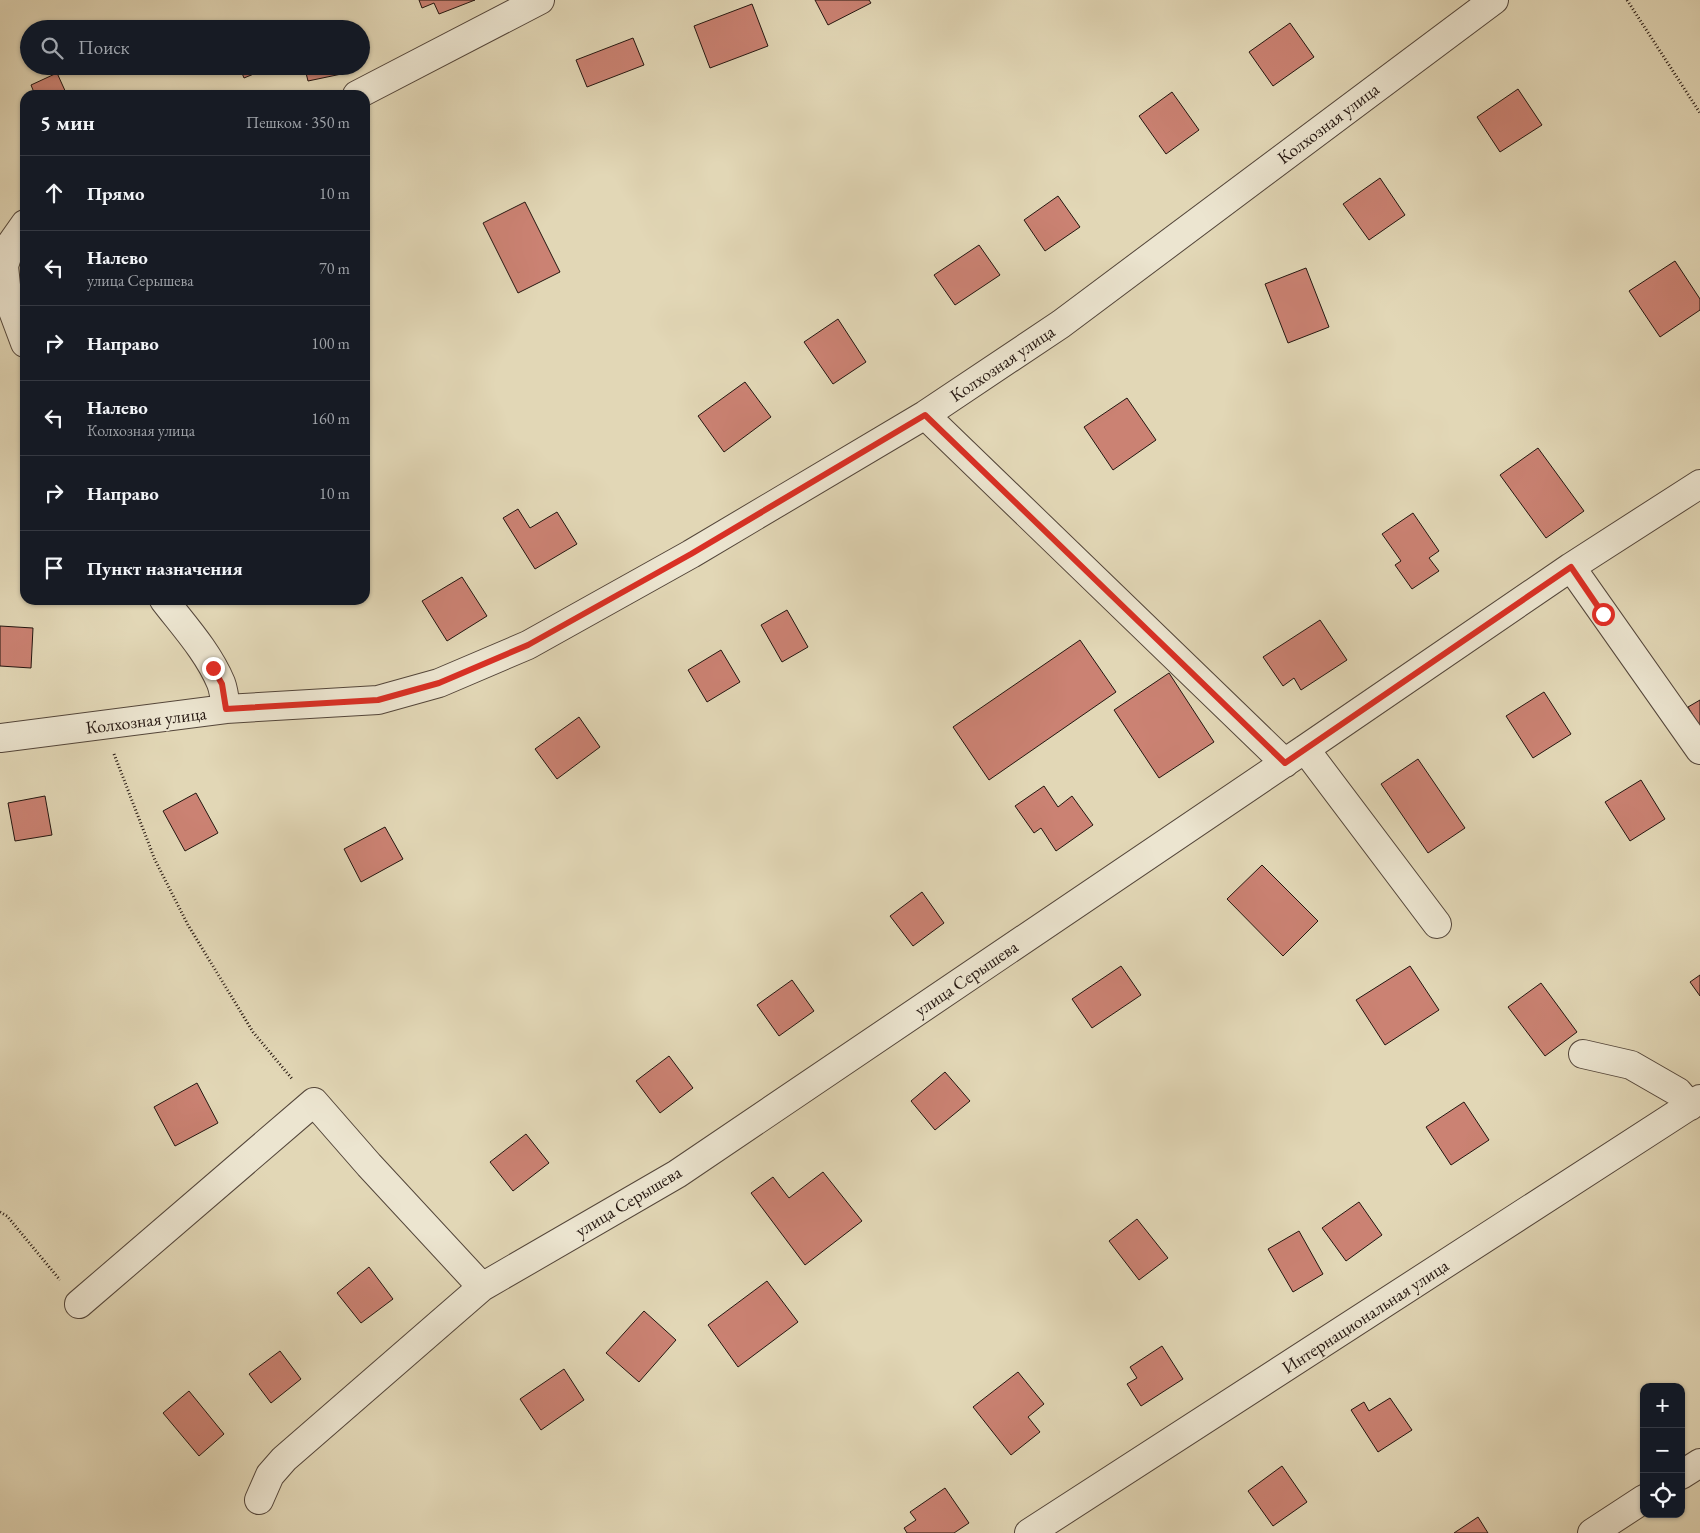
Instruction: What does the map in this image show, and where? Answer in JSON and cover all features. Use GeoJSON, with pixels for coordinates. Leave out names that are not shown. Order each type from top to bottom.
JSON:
{"type":"FeatureCollection","features":[{"type":"Feature","properties":{"kind":"street"},"geometry":{"type":"LineString","coordinates":[[367,90],[540,0]]}},
{"type":"Feature","properties":{"kind":"street","name":"Колхозная улица"},"geometry":{"type":"LineString","coordinates":[[0,738],[226,709],[378,700],[439,683],[528,645],[691,554],[925,415],[1061,324],[1494,0]]}},
{"type":"Feature","properties":{"kind":"street"},"geometry":{"type":"LineString","coordinates":[[20,231],[11,244],[4,266],[3,297],[20,333]]}},
{"type":"Feature","properties":{"kind":"street"},"geometry":{"type":"LineString","coordinates":[[925,415],[1295,756],[1437,924]]}},
{"type":"Feature","properties":{"kind":"street","name":"улица Серышева"},"geometry":{"type":"LineString","coordinates":[[259,1500],[270,1474],[284,1459],[482,1287],[677,1174],[1571,567],[1700,484]]}},
{"type":"Feature","properties":{"kind":"street"},"geometry":{"type":"LineString","coordinates":[[1571,567],[1700,750]]}},
{"type":"Feature","properties":{"kind":"street"},"geometry":{"type":"LineString","coordinates":[[168,605],[198,643],[222,684],[226,709]]}},
{"type":"Feature","properties":{"kind":"street"},"geometry":{"type":"LineString","coordinates":[[1583,1054],[1631,1065],[1695,1103]]}},
{"type":"Feature","properties":{"kind":"street"},"geometry":{"type":"LineString","coordinates":[[79,1304],[314,1102],[369,1165],[482,1287]]}},
{"type":"Feature","properties":{"kind":"street","name":"Интернациональная улица"},"geometry":{"type":"LineString","coordinates":[[1029,1533],[1695,1103]]}},
{"type":"Feature","properties":{"kind":"street"},"geometry":{"type":"LineString","coordinates":[[1684,1473],[1700,1463]]}},
{"type":"Feature","properties":{"kind":"street"},"geometry":{"type":"LineString","coordinates":[[1592,1533],[1640,1502]]}},
{"type":"Feature","properties":{"kind":"path"},"geometry":{"type":"LineString","coordinates":[[1627,0],[1700,113]]}},
{"type":"Feature","properties":{"kind":"path"},"geometry":{"type":"LineString","coordinates":[[103,726],[155,860],[188,925],[253,1032],[284,1070],[314,1102]]}},
{"type":"Feature","properties":{"kind":"path"},"geometry":{"type":"LineString","coordinates":[[0,1212],[7,1216],[79,1304]]}},
{"type":"Feature","properties":{"kind":"building"},"geometry":{"type":"Polygon","coordinates":[[[419,0],[475,0],[439,14],[434,3],[422,8],[419,0]]]}},
{"type":"Feature","properties":{"kind":"building"},"geometry":{"type":"Polygon","coordinates":[[[815,0],[869,0],[871,3],[828,25],[815,0]]]}},
{"type":"Feature","properties":{"kind":"building"},"geometry":{"type":"Polygon","coordinates":[[[752,4],[768,46],[710,68],[694,26],[752,4]]]}},
{"type":"Feature","properties":{"kind":"building"},"geometry":{"type":"Polygon","coordinates":[[[1290,23],[1314,57],[1273,86],[1249,52],[1290,23]]]}},
{"type":"Feature","properties":{"kind":"building"},"geometry":{"type":"Polygon","coordinates":[[[633,38],[644,65],[587,87],[576,60],[633,38]]]}},
{"type":"Feature","properties":{"kind":"building"},"geometry":{"type":"Polygon","coordinates":[[[53,75],[58,75],[65,90],[33,90],[31,85],[53,75]]]}},
{"type":"Feature","properties":{"kind":"building"},"geometry":{"type":"Polygon","coordinates":[[[306,75],[337,75],[308,81],[306,75]]]}},
{"type":"Feature","properties":{"kind":"building"},"geometry":{"type":"Polygon","coordinates":[[[1518,89],[1542,125],[1500,152],[1477,117],[1518,89]]]}},
{"type":"Feature","properties":{"kind":"building"},"geometry":{"type":"Polygon","coordinates":[[[1172,92],[1199,130],[1166,154],[1139,116],[1172,92]]]}},
{"type":"Feature","properties":{"kind":"building"},"geometry":{"type":"Polygon","coordinates":[[[1380,178],[1405,215],[1369,240],[1343,204],[1380,178]]]}},
{"type":"Feature","properties":{"kind":"building"},"geometry":{"type":"Polygon","coordinates":[[[1058,196],[1080,227],[1045,251],[1024,220],[1058,196]]]}},
{"type":"Feature","properties":{"kind":"building"},"geometry":{"type":"Polygon","coordinates":[[[525,202],[560,272],[518,293],[483,223],[525,202]]]}},
{"type":"Feature","properties":{"kind":"building"},"geometry":{"type":"Polygon","coordinates":[[[979,245],[1000,275],[955,305],[934,275],[979,245]]]}},
{"type":"Feature","properties":{"kind":"building"},"geometry":{"type":"Polygon","coordinates":[[[1675,261],[1700,299],[1700,310],[1660,337],[1629,291],[1675,261]]]}},
{"type":"Feature","properties":{"kind":"building"},"geometry":{"type":"Polygon","coordinates":[[[1306,268],[1329,327],[1288,343],[1265,284],[1306,268]]]}},
{"type":"Feature","properties":{"kind":"building"},"geometry":{"type":"Polygon","coordinates":[[[838,319],[866,362],[833,384],[804,342],[838,319]]]}},
{"type":"Feature","properties":{"kind":"building"},"geometry":{"type":"Polygon","coordinates":[[[745,382],[771,417],[724,452],[698,416],[745,382]]]}},
{"type":"Feature","properties":{"kind":"building"},"geometry":{"type":"Polygon","coordinates":[[[1127,398],[1156,440],[1113,470],[1084,427],[1127,398]]]}},
{"type":"Feature","properties":{"kind":"building"},"geometry":{"type":"Polygon","coordinates":[[[1538,448],[1584,511],[1546,538],[1500,475],[1538,448]]]}},
{"type":"Feature","properties":{"kind":"building"},"geometry":{"type":"Polygon","coordinates":[[[518,509],[530,528],[557,512],[577,544],[535,569],[503,518],[518,509]]]}},
{"type":"Feature","properties":{"kind":"building"},"geometry":{"type":"Polygon","coordinates":[[[1413,513],[1439,551],[1429,558],[1439,571],[1412,589],[1395,565],[1401,561],[1382,534],[1413,513]]]}},
{"type":"Feature","properties":{"kind":"building"},"geometry":{"type":"Polygon","coordinates":[[[462,577],[487,616],[447,641],[422,601],[462,577]]]}},
{"type":"Feature","properties":{"kind":"building"},"geometry":{"type":"Polygon","coordinates":[[[787,610],[808,647],[782,662],[761,625],[787,610]]]}},
{"type":"Feature","properties":{"kind":"building"},"geometry":{"type":"Polygon","coordinates":[[[1320,620],[1347,660],[1301,690],[1294,678],[1283,686],[1263,657],[1320,620]]]}},
{"type":"Feature","properties":{"kind":"building"},"geometry":{"type":"Polygon","coordinates":[[[0,626],[33,628],[31,668],[0,666],[0,626]]]}},
{"type":"Feature","properties":{"kind":"building"},"geometry":{"type":"Polygon","coordinates":[[[1080,640],[1116,692],[989,780],[953,727],[1080,640]]]}},
{"type":"Feature","properties":{"kind":"building"},"geometry":{"type":"Polygon","coordinates":[[[721,650],[740,682],[707,702],[688,670],[721,650]]]}},
{"type":"Feature","properties":{"kind":"building"},"geometry":{"type":"Polygon","coordinates":[[[1169,673],[1214,742],[1159,778],[1114,710],[1169,673]]]}},
{"type":"Feature","properties":{"kind":"building"},"geometry":{"type":"Polygon","coordinates":[[[1544,692],[1571,734],[1533,758],[1506,716],[1544,692]]]}},
{"type":"Feature","properties":{"kind":"building"},"geometry":{"type":"Polygon","coordinates":[[[1700,700],[1700,727],[1688,707],[1700,700]]]}},
{"type":"Feature","properties":{"kind":"building"},"geometry":{"type":"Polygon","coordinates":[[[579,717],[600,747],[557,779],[535,749],[579,717]]]}},
{"type":"Feature","properties":{"kind":"building"},"geometry":{"type":"Polygon","coordinates":[[[1418,759],[1465,828],[1428,853],[1381,784],[1418,759]]]}},
{"type":"Feature","properties":{"kind":"building"},"geometry":{"type":"Polygon","coordinates":[[[1641,780],[1665,819],[1630,841],[1605,802],[1641,780]]]}},
{"type":"Feature","properties":{"kind":"building"},"geometry":{"type":"Polygon","coordinates":[[[1044,786],[1058,807],[1072,796],[1093,825],[1056,851],[1041,828],[1034,833],[1015,806],[1044,786]]]}},
{"type":"Feature","properties":{"kind":"building"},"geometry":{"type":"Polygon","coordinates":[[[196,793],[218,833],[185,851],[163,811],[196,793]]]}},
{"type":"Feature","properties":{"kind":"building"},"geometry":{"type":"Polygon","coordinates":[[[45,796],[52,835],[15,841],[8,803],[45,796]]]}},
{"type":"Feature","properties":{"kind":"building"},"geometry":{"type":"Polygon","coordinates":[[[385,827],[403,859],[361,882],[344,849],[385,827]]]}},
{"type":"Feature","properties":{"kind":"building"},"geometry":{"type":"Polygon","coordinates":[[[1262,865],[1318,921],[1283,956],[1227,899],[1262,865]]]}},
{"type":"Feature","properties":{"kind":"building"},"geometry":{"type":"Polygon","coordinates":[[[922,892],[944,923],[913,946],[890,916],[922,892]]]}},
{"type":"Feature","properties":{"kind":"building"},"geometry":{"type":"Polygon","coordinates":[[[1121,966],[1141,995],[1092,1028],[1072,999],[1121,966]]]}},
{"type":"Feature","properties":{"kind":"building"},"geometry":{"type":"Polygon","coordinates":[[[1410,966],[1439,1010],[1385,1045],[1356,1000],[1410,966]]]}},
{"type":"Feature","properties":{"kind":"building"},"geometry":{"type":"Polygon","coordinates":[[[1700,975],[1700,996],[1690,982],[1700,975]]]}},
{"type":"Feature","properties":{"kind":"building"},"geometry":{"type":"Polygon","coordinates":[[[792,980],[814,1011],[779,1036],[757,1005],[792,980]]]}},
{"type":"Feature","properties":{"kind":"building"},"geometry":{"type":"Polygon","coordinates":[[[1541,983],[1577,1032],[1545,1056],[1508,1007],[1541,983]]]}},
{"type":"Feature","properties":{"kind":"building"},"geometry":{"type":"Polygon","coordinates":[[[669,1056],[693,1088],[660,1113],[636,1081],[669,1056]]]}},
{"type":"Feature","properties":{"kind":"building"},"geometry":{"type":"Polygon","coordinates":[[[945,1072],[970,1101],[935,1130],[911,1101],[945,1072]]]}},
{"type":"Feature","properties":{"kind":"building"},"geometry":{"type":"Polygon","coordinates":[[[197,1083],[218,1123],[175,1146],[154,1107],[197,1083]]]}},
{"type":"Feature","properties":{"kind":"building"},"geometry":{"type":"Polygon","coordinates":[[[1464,1102],[1489,1140],[1451,1165],[1426,1127],[1464,1102]]]}},
{"type":"Feature","properties":{"kind":"building"},"geometry":{"type":"Polygon","coordinates":[[[526,1134],[549,1163],[513,1191],[490,1162],[526,1134]]]}},
{"type":"Feature","properties":{"kind":"building"},"geometry":{"type":"Polygon","coordinates":[[[823,1172],[862,1221],[805,1265],[751,1193],[773,1177],[789,1198],[823,1172]]]}},
{"type":"Feature","properties":{"kind":"building"},"geometry":{"type":"Polygon","coordinates":[[[1359,1202],[1382,1235],[1346,1261],[1322,1228],[1359,1202]]]}},
{"type":"Feature","properties":{"kind":"building"},"geometry":{"type":"Polygon","coordinates":[[[1137,1219],[1168,1258],[1139,1280],[1109,1241],[1137,1219]]]}},
{"type":"Feature","properties":{"kind":"building"},"geometry":{"type":"Polygon","coordinates":[[[1299,1231],[1323,1274],[1293,1292],[1268,1249],[1299,1231]]]}},
{"type":"Feature","properties":{"kind":"building"},"geometry":{"type":"Polygon","coordinates":[[[369,1267],[393,1299],[361,1323],[337,1293],[369,1267]]]}},
{"type":"Feature","properties":{"kind":"building"},"geometry":{"type":"Polygon","coordinates":[[[767,1281],[798,1322],[738,1367],[708,1325],[767,1281]]]}},
{"type":"Feature","properties":{"kind":"building"},"geometry":{"type":"Polygon","coordinates":[[[644,1311],[676,1340],[639,1382],[606,1353],[644,1311]]]}},
{"type":"Feature","properties":{"kind":"building"},"geometry":{"type":"Polygon","coordinates":[[[1162,1346],[1183,1379],[1141,1406],[1127,1384],[1137,1378],[1130,1367],[1162,1346]]]}},
{"type":"Feature","properties":{"kind":"building"},"geometry":{"type":"Polygon","coordinates":[[[280,1351],[301,1379],[271,1403],[249,1374],[280,1351]]]}},
{"type":"Feature","properties":{"kind":"building"},"geometry":{"type":"Polygon","coordinates":[[[564,1369],[584,1400],[541,1430],[520,1399],[564,1369]]]}},
{"type":"Feature","properties":{"kind":"building"},"geometry":{"type":"Polygon","coordinates":[[[1018,1372],[1044,1404],[1028,1417],[1040,1432],[1011,1455],[973,1407],[1018,1372]]]}},
{"type":"Feature","properties":{"kind":"building"},"geometry":{"type":"Polygon","coordinates":[[[189,1391],[224,1434],[199,1456],[163,1413],[189,1391]]]}},
{"type":"Feature","properties":{"kind":"building"},"geometry":{"type":"Polygon","coordinates":[[[1390,1398],[1412,1430],[1378,1452],[1351,1410],[1364,1402],[1369,1411],[1390,1398]]]}},
{"type":"Feature","properties":{"kind":"building"},"geometry":{"type":"Polygon","coordinates":[[[1282,1466],[1307,1502],[1273,1526],[1248,1491],[1282,1466]]]}},
{"type":"Feature","properties":{"kind":"building"},"geometry":{"type":"Polygon","coordinates":[[[945,1488],[969,1523],[954,1533],[907,1533],[904,1528],[916,1520],[910,1512],[945,1488]]]}},
{"type":"Feature","properties":{"kind":"building"},"geometry":{"type":"Polygon","coordinates":[[[1478,1517],[1488,1533],[1454,1533],[1478,1517]]]}},
{"type":"Feature","properties":{"kind":"route"},"geometry":{"type":"LineString","coordinates":[[213,668],[222,684],[226,709],[378,700],[439,683],[528,645],[691,554],[925,415],[1285,763],[1571,567],[1603,614]]}}]}
